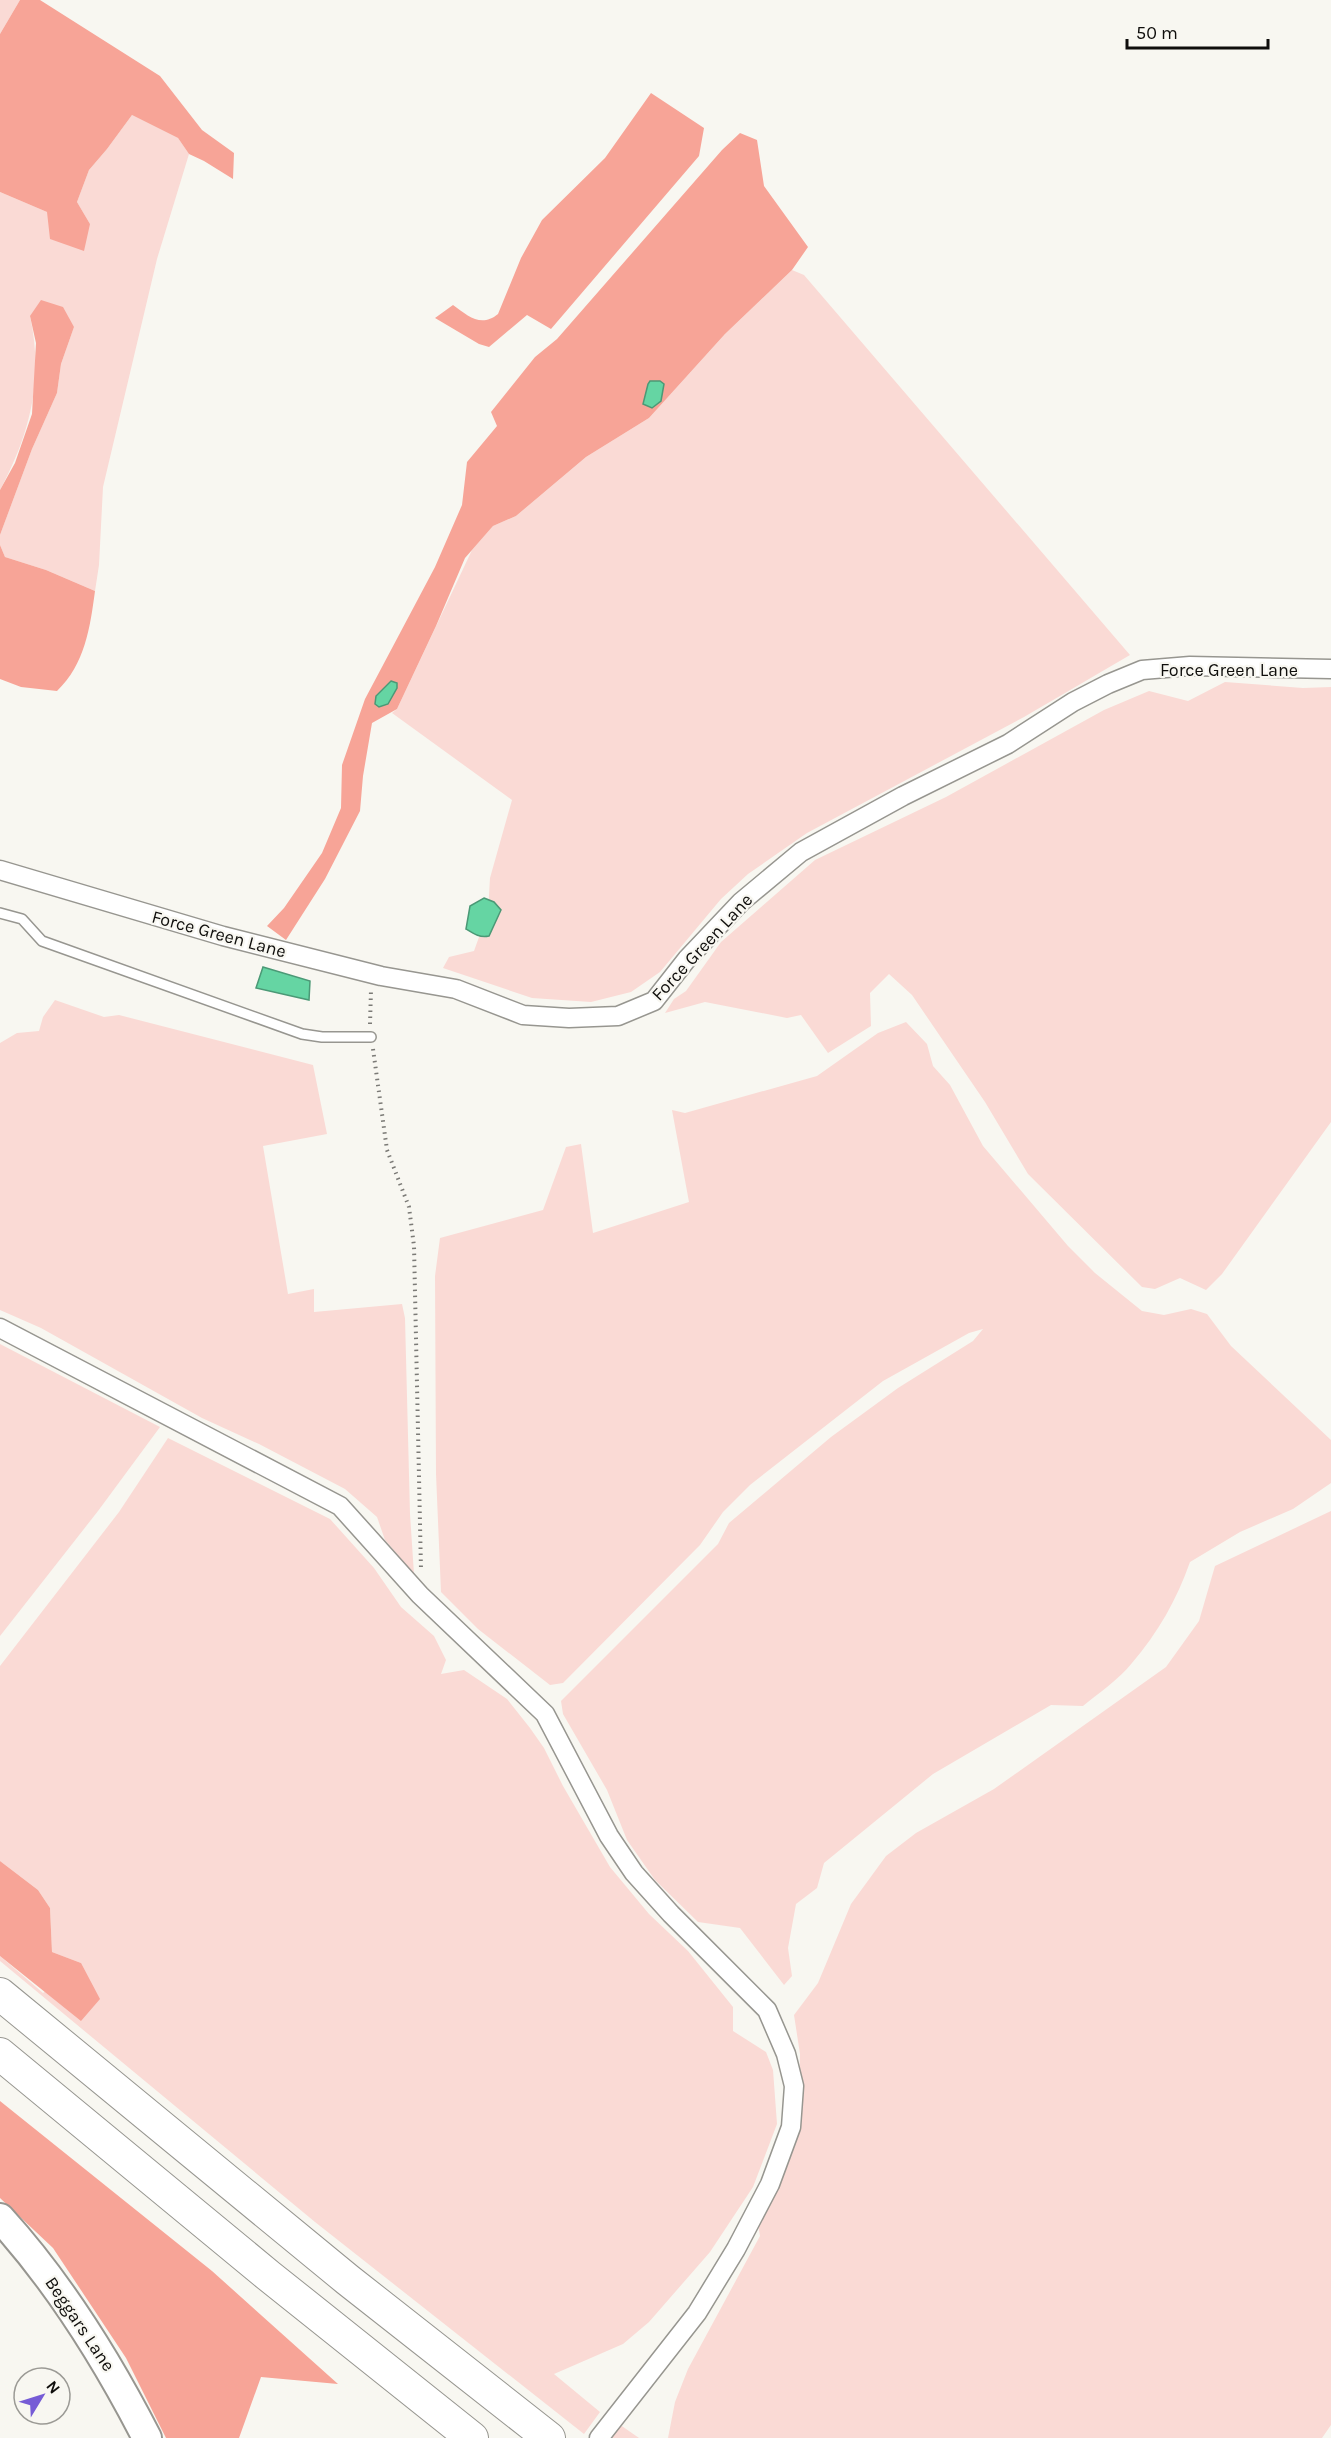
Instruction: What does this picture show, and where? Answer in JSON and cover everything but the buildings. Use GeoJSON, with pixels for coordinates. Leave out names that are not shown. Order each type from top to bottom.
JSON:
{"type":"FeatureCollection","features":[{"type":"Feature","properties":{"kind":"highway"},"geometry":{"type":"LineString","coordinates":[[0,1994],[348,2280],[549,2438]]}},
{"type":"Feature","properties":{"kind":"highway"},"geometry":{"type":"LineString","coordinates":[[0,2054],[269,2276],[472,2438]]}},
{"type":"Feature","properties":{"kind":"main road","name":"Beggars Lane"},"geometry":{"type":"LineString","coordinates":[[0,2218],[40,2265],[87,2330],[147,2438]]}},
{"type":"Feature","properties":{"kind":"street","name":"Force Green Lane"},"geometry":{"type":"LineString","coordinates":[[0,870],[222,936],[373,974],[456,989],[523,1015],[569,1018],[618,1016],[654,1001],[687,960],[741,902],[801,852],[903,796],[1008,744],[1073,702],[1108,684],[1142,670],[1190,666],[1331,669]]}},
{"type":"Feature","properties":{"kind":"street"},"geometry":{"type":"LineString","coordinates":[[0,1328],[340,1506],[420,1595],[544,1714],[609,1836],[634,1873],[670,1914],[766,2010],[783,2045],[794,2086],[790,2127],[770,2184],[736,2249],[698,2313],[599,2438]]}},
{"type":"Feature","properties":{"kind":"lane"},"geometry":{"type":"LineString","coordinates":[[0,913],[22,919],[42,941],[302,1034],[322,1037],[371,1037]]}},
{"type":"Feature","properties":{"kind":"path"},"geometry":{"type":"LineString","coordinates":[[373,974],[370,1026],[387,1150],[410,1206],[414,1246],[420,1595]]}},
{"type":"Feature","properties":{"kind":"shaded area"},"geometry":{"type":"Polygon","coordinates":[[[0,0],[20,0],[0,34],[0,0]]]}},
{"type":"Feature","properties":{"kind":"shaded area"},"geometry":{"type":"Polygon","coordinates":[[[20,0],[40,0],[160,76],[202,130],[234,153],[233,179],[189,154],[178,138],[132,115],[89,170],[77,202],[90,224],[84,251],[50,239],[47,212],[0,192],[0,34],[20,0]]]}},
{"type":"Feature","properties":{"kind":"shaded area"},"geometry":{"type":"Polygon","coordinates":[[[651,93],[704,128],[699,156],[551,329],[527,315],[489,347],[479,344],[435,318],[453,305],[469,316],[480,320],[492,318],[498,314],[521,258],[542,220],[605,158],[651,93]]]}},
{"type":"Feature","properties":{"kind":"shaded area"},"geometry":{"type":"Polygon","coordinates":[[[132,115],[178,138],[189,154],[157,259],[103,487],[99,565],[95,591],[46,570],[5,557],[0,545],[0,535],[32,449],[57,393],[61,364],[74,327],[30,316],[35,362],[32,406],[19,448],[0,490],[0,192],[47,212],[90,224],[77,202],[89,170],[132,115]]]}},
{"type":"Feature","properties":{"kind":"shaded area"},"geometry":{"type":"Polygon","coordinates":[[[740,133],[757,140],[764,186],[808,247],[792,270],[725,334],[649,418],[586,457],[516,516],[493,526],[465,558],[397,709],[372,723],[360,811],[325,879],[286,940],[267,926],[284,908],[322,853],[341,808],[342,765],[365,699],[435,567],[462,505],[467,462],[497,426],[491,412],[535,357],[557,339],[722,150],[740,133]]]}},
{"type":"Feature","properties":{"kind":"shaded area"},"geometry":{"type":"Polygon","coordinates":[[[792,270],[804,275],[1130,655],[1024,717],[807,833],[748,874],[721,899],[660,972],[631,992],[591,1002],[532,998],[443,968],[449,957],[474,951],[488,912],[490,878],[512,800],[392,713],[397,709],[472,550],[493,526],[516,516],[586,457],[649,418],[725,334],[792,270]]]}},
{"type":"Feature","properties":{"kind":"shaded area"},"geometry":{"type":"Polygon","coordinates":[[[41,300],[63,307],[74,327],[61,364],[57,393],[32,449],[0,535],[0,490],[15,463],[32,414],[36,343],[30,316],[41,300]]]}},
{"type":"Feature","properties":{"kind":"shaded area"},"geometry":{"type":"Polygon","coordinates":[[[650,381],[660,381],[664,384],[661,401],[652,408],[643,404],[650,381]]]}},
{"type":"Feature","properties":{"kind":"shaded area"},"geometry":{"type":"Polygon","coordinates":[[[0,545],[5,557],[46,570],[95,591],[85,645],[74,669],[57,691],[21,687],[0,679],[0,545]]]}},
{"type":"Feature","properties":{"kind":"shaded area"},"geometry":{"type":"Polygon","coordinates":[[[391,681],[397,683],[397,688],[388,704],[379,707],[375,704],[376,696],[391,681]]]}},
{"type":"Feature","properties":{"kind":"shaded area"},"geometry":{"type":"Polygon","coordinates":[[[1225,682],[1303,688],[1331,687],[1331,1122],[1222,1274],[1206,1290],[1180,1278],[1155,1289],[1142,1287],[1028,1174],[985,1102],[912,995],[889,974],[870,993],[871,1026],[828,1053],[801,1015],[787,1018],[705,1002],[665,1013],[674,999],[686,991],[721,942],[815,860],[946,797],[1104,710],[1149,691],[1188,701],[1225,682]]]}},
{"type":"Feature","properties":{"kind":"shaded area"},"geometry":{"type":"Polygon","coordinates":[[[484,898],[494,902],[501,910],[489,936],[477,935],[466,929],[470,906],[484,898]]]}},
{"type":"Feature","properties":{"kind":"shaded area"},"geometry":{"type":"Polygon","coordinates":[[[263,967],[310,981],[309,1000],[256,988],[263,967]]]}},
{"type":"Feature","properties":{"kind":"shaded area"},"geometry":{"type":"Polygon","coordinates":[[[55,1000],[104,1017],[119,1015],[313,1065],[327,1134],[263,1146],[288,1294],[314,1289],[314,1312],[402,1304],[405,1318],[410,1514],[414,1574],[385,1540],[377,1517],[345,1489],[259,1444],[202,1418],[41,1328],[0,1310],[0,1043],[17,1033],[39,1031],[43,1017],[55,1000]]]}},
{"type":"Feature","properties":{"kind":"shaded area"},"geometry":{"type":"Polygon","coordinates":[[[906,1022],[927,1044],[933,1066],[950,1085],[983,1146],[1068,1246],[1095,1273],[1142,1311],[1164,1315],[1191,1309],[1207,1314],[1231,1346],[1331,1440],[1331,1483],[1293,1509],[1240,1532],[1190,1562],[1173,1602],[1150,1640],[1121,1675],[1083,1706],[1051,1705],[933,1774],[824,1863],[817,1888],[796,1904],[788,1948],[792,1976],[784,1985],[740,1928],[698,1922],[655,1880],[627,1840],[607,1790],[563,1714],[561,1701],[718,1544],[729,1523],[831,1437],[898,1388],[973,1341],[983,1329],[969,1333],[883,1381],[750,1485],[723,1512],[700,1545],[563,1683],[550,1685],[478,1629],[441,1592],[436,1474],[435,1276],[440,1238],[543,1210],[566,1147],[581,1144],[593,1233],[689,1202],[672,1110],[685,1113],[817,1076],[878,1033],[906,1022]]]}},
{"type":"Feature","properties":{"kind":"shaded area"},"geometry":{"type":"Polygon","coordinates":[[[0,1344],[160,1427],[98,1511],[0,1636],[0,1344]]]}},
{"type":"Feature","properties":{"kind":"shaded area"},"geometry":{"type":"Polygon","coordinates":[[[168,1438],[330,1519],[374,1568],[401,1607],[434,1636],[446,1660],[441,1674],[464,1670],[507,1699],[544,1748],[563,1786],[610,1867],[649,1914],[688,1951],[733,2007],[733,2031],[766,2052],[773,2070],[777,2124],[753,2187],[710,2252],[649,2322],[623,2344],[554,2374],[600,2412],[584,2434],[315,2222],[0,1961],[0,1956],[43,1993],[81,1963],[52,1952],[50,1908],[38,1890],[0,1861],[0,1666],[119,1512],[168,1438]]]}},
{"type":"Feature","properties":{"kind":"shaded area"},"geometry":{"type":"Polygon","coordinates":[[[1331,1511],[1331,2425],[1322,2438],[668,2438],[675,2402],[688,2369],[760,2236],[757,2219],[799,2112],[800,2054],[794,2015],[818,1983],[851,1904],[886,1856],[916,1833],[994,1789],[1166,1667],[1199,1621],[1215,1566],[1331,1511]]]}},
{"type":"Feature","properties":{"kind":"shaded area"},"geometry":{"type":"Polygon","coordinates":[[[0,1861],[38,1890],[50,1908],[52,1952],[81,1963],[100,1999],[81,2021],[0,1956],[0,1861]]]}},
{"type":"Feature","properties":{"kind":"shaded area"},"geometry":{"type":"Polygon","coordinates":[[[0,2101],[212,2271],[338,2384],[261,2377],[239,2438],[166,2438],[126,2358],[53,2248],[0,2198],[0,2101]]]}},
{"type":"Feature","properties":{"kind":"shaded area"},"geometry":{"type":"Polygon","coordinates":[[[616,2422],[639,2438],[604,2438],[616,2422]]]}}]}
